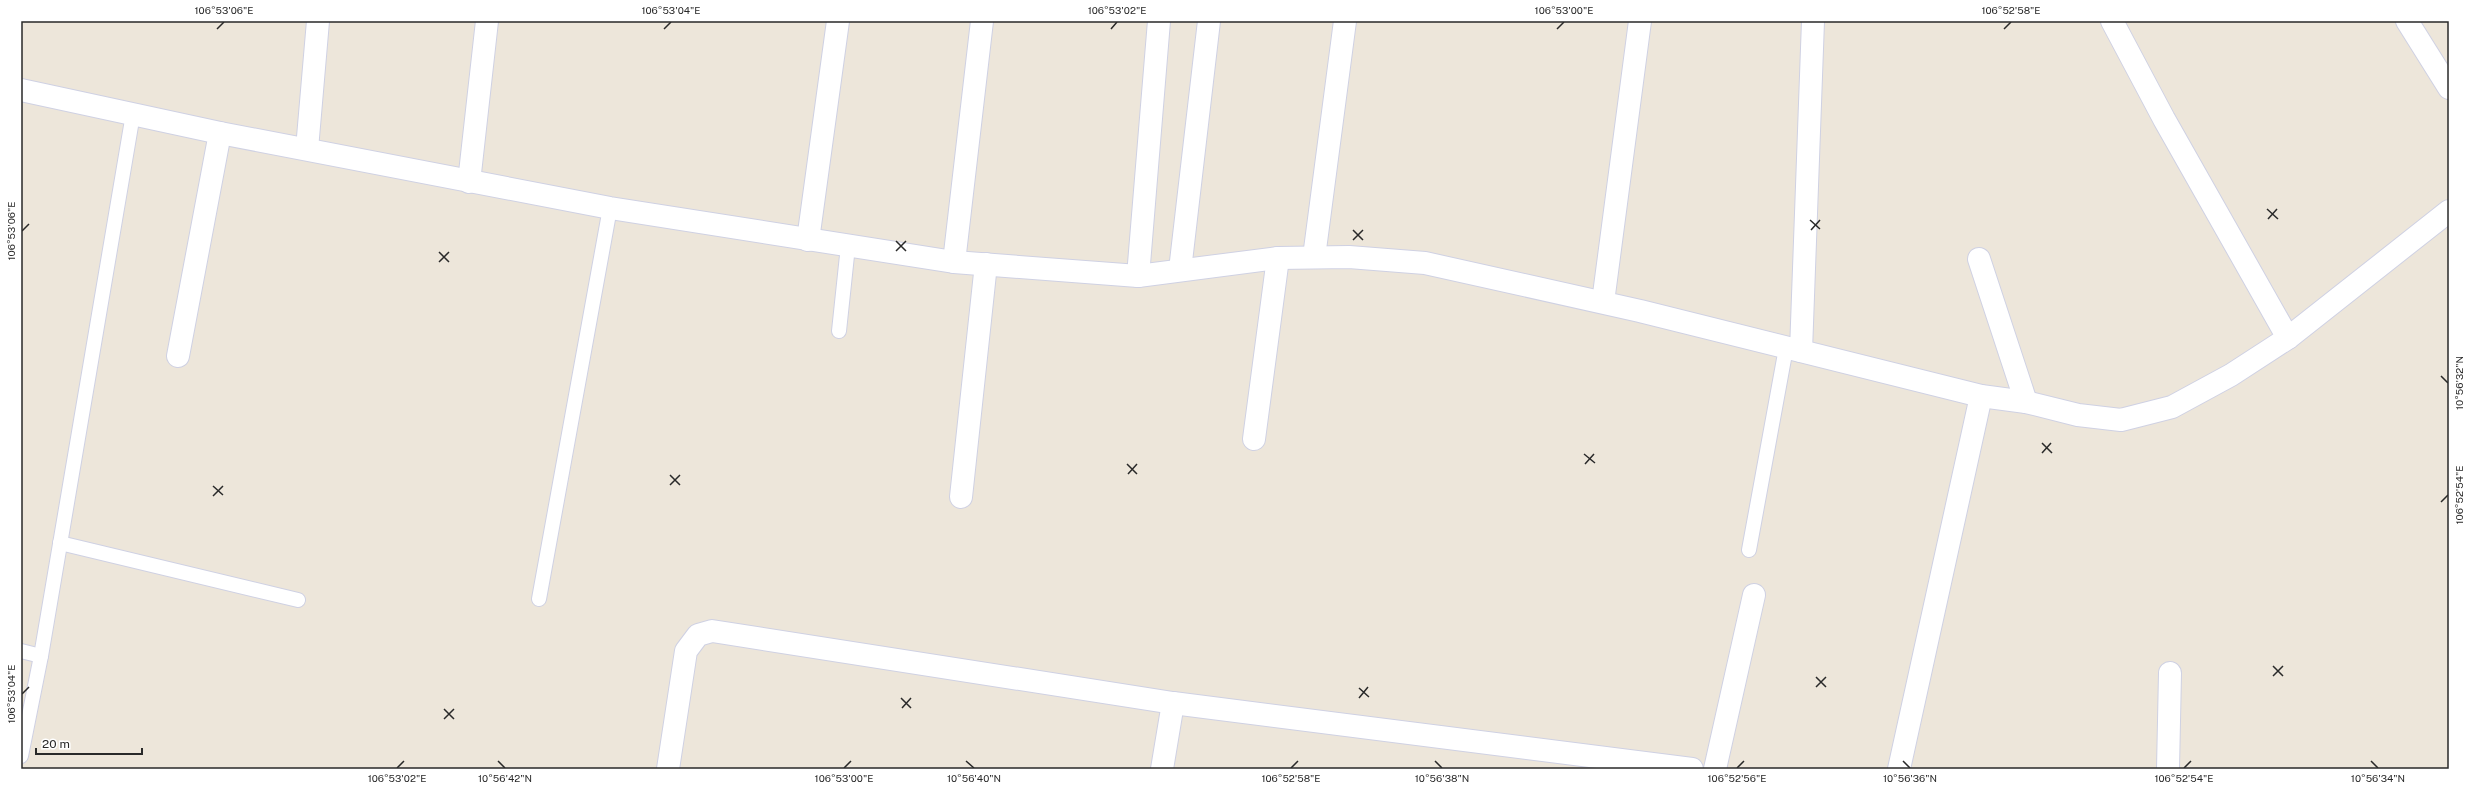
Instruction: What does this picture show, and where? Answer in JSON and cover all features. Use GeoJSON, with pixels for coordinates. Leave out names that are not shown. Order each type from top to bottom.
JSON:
{"type":"FeatureCollection","features":[{"type":"Feature","properties":{"kind":"street"},"geometry":{"type":"LineString","coordinates":[[307,149],[318,21]]}},
{"type":"Feature","properties":{"kind":"street"},"geometry":{"type":"LineString","coordinates":[[469,182],[487,21]]}},
{"type":"Feature","properties":{"kind":"street"},"geometry":{"type":"LineString","coordinates":[[808,240],[838,21]]}},
{"type":"Feature","properties":{"kind":"street"},"geometry":{"type":"LineString","coordinates":[[954,262],[982,21]]}},
{"type":"Feature","properties":{"kind":"street"},"geometry":{"type":"LineString","coordinates":[[1138,276],[1159,21]]}},
{"type":"Feature","properties":{"kind":"street"},"geometry":{"type":"LineString","coordinates":[[1180,270],[1209,21]]}},
{"type":"Feature","properties":{"kind":"street"},"geometry":{"type":"LineString","coordinates":[[1314,257],[1345,21]]}},
{"type":"Feature","properties":{"kind":"street"},"geometry":{"type":"LineString","coordinates":[[1602,302],[1640,21]]}},
{"type":"Feature","properties":{"kind":"street"},"geometry":{"type":"LineString","coordinates":[[1794,349],[1813,21]]}},
{"type":"Feature","properties":{"kind":"street"},"geometry":{"type":"LineString","coordinates":[[2112,21],[2164,119],[2288,338]]}},
{"type":"Feature","properties":{"kind":"street"},"geometry":{"type":"LineString","coordinates":[[2407,21],[2449,88]]}},
{"type":"Feature","properties":{"kind":"street"},"geometry":{"type":"LineString","coordinates":[[21,90],[220,133],[610,208],[954,262],[1138,276],[1278,258],[1314,257],[1425,262],[1602,302],[1981,396],[2026,402],[2078,415],[2121,420],[2172,407],[2231,375],[2288,338],[2449,211]]}},
{"type":"Feature","properties":{"kind":"street"},"geometry":{"type":"LineString","coordinates":[[178,356],[220,133]]}},
{"type":"Feature","properties":{"kind":"street"},"geometry":{"type":"LineString","coordinates":[[1254,439],[1278,258]]}},
{"type":"Feature","properties":{"kind":"street"},"geometry":{"type":"LineString","coordinates":[[1979,259],[2026,402]]}},
{"type":"Feature","properties":{"kind":"street"},"geometry":{"type":"LineString","coordinates":[[961,497],[986,264]]}},
{"type":"Feature","properties":{"kind":"street"},"geometry":{"type":"LineString","coordinates":[[1899,769],[1981,396]]}},
{"type":"Feature","properties":{"kind":"street"},"geometry":{"type":"LineString","coordinates":[[1715,769],[1754,595]]}},
{"type":"Feature","properties":{"kind":"street"},"geometry":{"type":"LineString","coordinates":[[668,769],[686,651],[698,635],[712,631],[1173,703],[1692,769]]}},
{"type":"Feature","properties":{"kind":"street"},"geometry":{"type":"LineString","coordinates":[[2168,769],[2170,673]]}},
{"type":"Feature","properties":{"kind":"street"},"geometry":{"type":"LineString","coordinates":[[1162,769],[1173,703]]}},
{"type":"Feature","properties":{"kind":"lane"},"geometry":{"type":"LineString","coordinates":[[21,756],[41,656],[133,114]]}},
{"type":"Feature","properties":{"kind":"lane"},"geometry":{"type":"LineString","coordinates":[[539,599],[610,208]]}},
{"type":"Feature","properties":{"kind":"lane"},"geometry":{"type":"LineString","coordinates":[[839,331],[848,246]]}},
{"type":"Feature","properties":{"kind":"lane"},"geometry":{"type":"LineString","coordinates":[[1749,550],[1794,349]]}},
{"type":"Feature","properties":{"kind":"lane"},"geometry":{"type":"LineString","coordinates":[[60,543],[298,600]]}},
{"type":"Feature","properties":{"kind":"lane"},"geometry":{"type":"LineString","coordinates":[[21,651],[41,656]]}}]}
